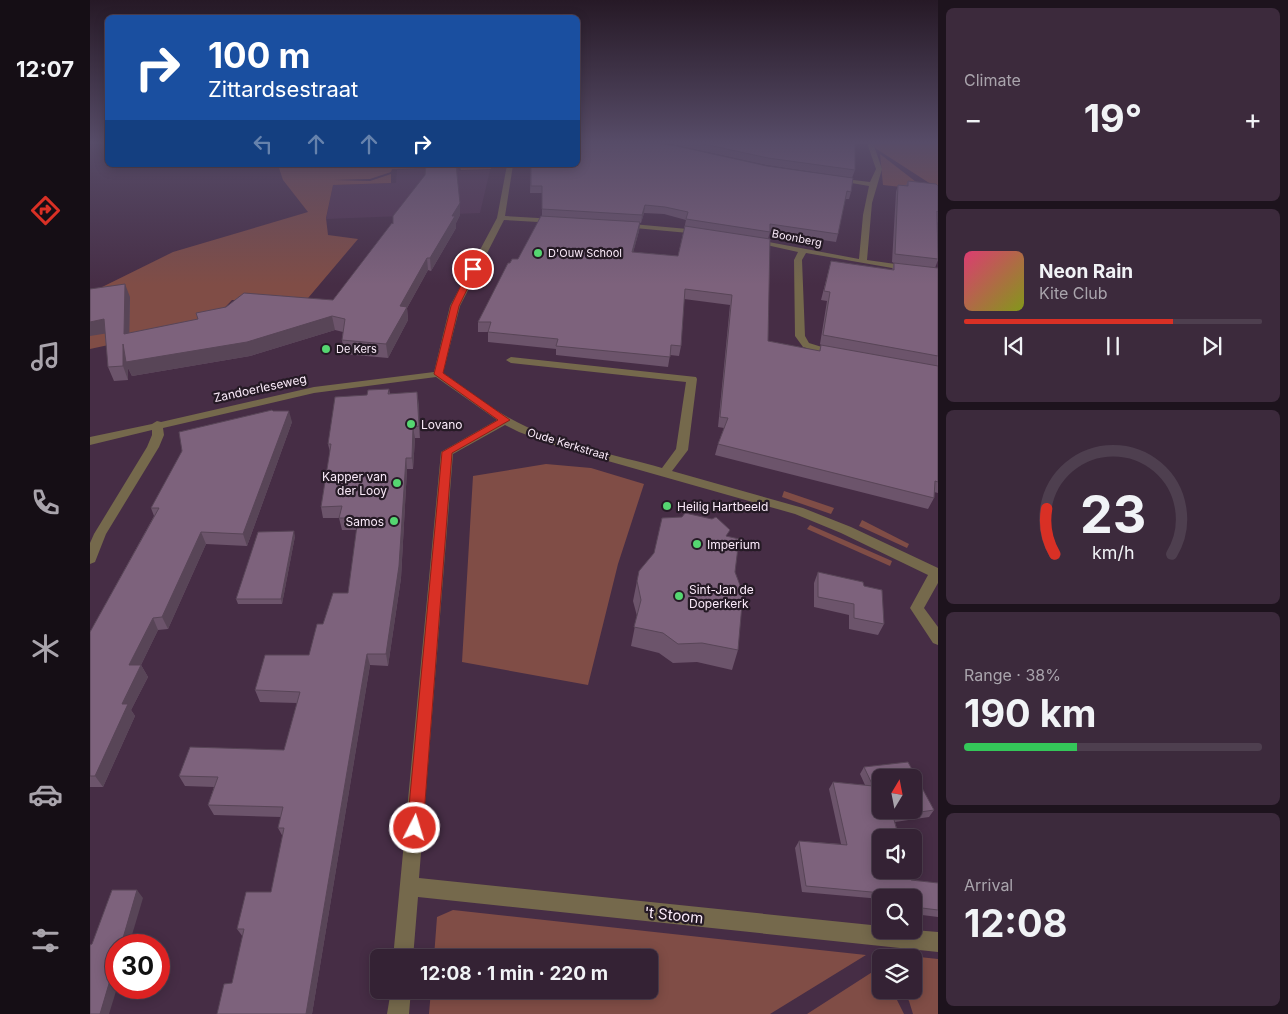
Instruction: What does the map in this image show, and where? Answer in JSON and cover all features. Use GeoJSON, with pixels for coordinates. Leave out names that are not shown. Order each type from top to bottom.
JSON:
{"type":"FeatureCollection","features":[{"type":"Feature","properties":{"kind":"street"},"geometry":{"type":"LineString","coordinates":[[438,374],[455,306],[501,218],[506,190]]}},
{"type":"Feature","properties":{"kind":"street"},"geometry":{"type":"LineString","coordinates":[[863,262],[866,218],[871,190]]}},
{"type":"Feature","properties":{"kind":"street"},"geometry":{"type":"LineString","coordinates":[[501,218],[568,222]]}},
{"type":"Feature","properties":{"kind":"street"},"geometry":{"type":"LineString","coordinates":[[617,224],[707,234]]}},
{"type":"Feature","properties":{"kind":"street","name":"Boonberg"},"geometry":{"type":"LineString","coordinates":[[745,240],[863,262],[938,273]]}},
{"type":"Feature","properties":{"kind":"street"},"geometry":{"type":"LineString","coordinates":[[804,251],[798,260],[800,336],[806,345],[823,352],[842,355]]}},
{"type":"Feature","properties":{"kind":"street"},"geometry":{"type":"LineString","coordinates":[[512,360],[692,379],[682,450],[665,472]]}},
{"type":"Feature","properties":{"kind":"street","name":"Oude Kerkstraat"},"geometry":{"type":"LineString","coordinates":[[438,374],[505,420],[548,440],[800,512],[846,530],[937,574]]}},
{"type":"Feature","properties":{"kind":"street","name":"Zandoerleseweg"},"geometry":{"type":"LineString","coordinates":[[90,441],[157,424],[314,390],[438,374]]}},
{"type":"Feature","properties":{"kind":"street"},"geometry":{"type":"LineString","coordinates":[[405,949],[447,452],[505,420]]}},
{"type":"Feature","properties":{"kind":"street"},"geometry":{"type":"LineString","coordinates":[[90,559],[100,534],[153,447],[158,435],[157,424]]}},
{"type":"Feature","properties":{"kind":"street"},"geometry":{"type":"LineString","coordinates":[[937,574],[917,608],[938,639]]}},
{"type":"Feature","properties":{"kind":"street","name":"'t Stoom"},"geometry":{"type":"LineString","coordinates":[[410,887],[938,942]]}},
{"type":"Feature","properties":{"kind":"street"},"geometry":{"type":"LineString","coordinates":[[398,1014],[400,999]]}},
{"type":"Feature","properties":{"kind":"shaded area"},"geometry":{"type":"Polygon","coordinates":[[[291,190],[332,190],[326,218],[328,235],[358,239],[303,304],[232,300],[210,323],[90,349],[90,293],[173,252],[308,212],[291,190]]]}},
{"type":"Feature","properties":{"kind":"shaded area"},"geometry":{"type":"Polygon","coordinates":[[[332,190],[485,190],[480,213],[326,219],[332,190]]]}},
{"type":"Feature","properties":{"kind":"shaded area"},"geometry":{"type":"Polygon","coordinates":[[[546,464],[591,468],[644,484],[618,564],[588,685],[462,662],[473,476],[546,464]]]}},
{"type":"Feature","properties":{"kind":"shaded area"},"geometry":{"type":"Polygon","coordinates":[[[784,491],[834,508],[831,514],[782,497],[784,491]]]}},
{"type":"Feature","properties":{"kind":"shaded area"},"geometry":{"type":"Polygon","coordinates":[[[862,520],[909,544],[907,548],[859,526],[862,520]]]}},
{"type":"Feature","properties":{"kind":"shaded area"},"geometry":{"type":"Polygon","coordinates":[[[810,525],[892,561],[890,566],[807,529],[810,525]]]}},
{"type":"Feature","properties":{"kind":"shaded area"},"geometry":{"type":"Polygon","coordinates":[[[453,910],[866,955],[770,1014],[429,1014],[430,999],[658,999],[658,949],[435,949],[437,917],[453,910]]]}},
{"type":"Feature","properties":{"kind":"shaded area"},"geometry":{"type":"Polygon","coordinates":[[[922,957],[938,959],[938,1014],[913,1014],[908,999],[922,999],[922,957]]]}},
{"type":"Feature","properties":{"kind":"shaded area"},"geometry":{"type":"Polygon","coordinates":[[[872,972],[872,999],[896,999],[904,1014],[807,1014],[872,972]]]}},
{"type":"Feature","properties":{"kind":"building"},"geometry":{"type":"Polygon","coordinates":[[[413,190],[459,190],[460,203],[452,216],[455,216],[430,258],[427,258],[400,306],[407,307],[386,344],[342,340],[345,319],[332,316],[247,342],[126,362],[123,344],[123,366],[108,367],[104,319],[90,322],[90,289],[125,284],[124,334],[198,319],[196,313],[226,307],[244,293],[333,300],[393,224],[393,216],[413,190]]]}},
{"type":"Feature","properties":{"kind":"building"},"geometry":{"type":"Polygon","coordinates":[[[542,190],[851,190],[851,192],[847,191],[838,234],[770,224],[770,232],[686,219],[688,212],[645,205],[642,215],[542,209],[542,190]]]}},
{"type":"Feature","properties":{"kind":"building"},"geometry":{"type":"Polygon","coordinates":[[[898,190],[938,190],[938,259],[895,254],[898,190]]]}},
{"type":"Feature","properties":{"kind":"building"},"geometry":{"type":"Polygon","coordinates":[[[541,216],[640,222],[632,252],[678,256],[685,226],[770,239],[768,341],[820,351],[821,345],[938,366],[938,482],[935,481],[934,498],[718,444],[728,418],[720,417],[732,295],[685,289],[681,346],[671,345],[670,357],[556,346],[558,339],[488,332],[491,322],[478,322],[508,263],[512,259],[518,259],[541,216]]]}},
{"type":"Feature","properties":{"kind":"building"},"geometry":{"type":"Polygon","coordinates":[[[831,261],[894,270],[894,263],[938,268],[938,356],[823,335],[830,292],[824,291],[831,261]]]}},
{"type":"Feature","properties":{"kind":"building"},"geometry":{"type":"Polygon","coordinates":[[[389,389],[388,394],[417,392],[419,426],[413,427],[412,458],[406,458],[399,566],[386,654],[367,654],[306,1014],[217,1014],[224,984],[232,983],[244,929],[237,929],[246,892],[271,892],[284,828],[278,828],[283,807],[208,805],[218,777],[179,776],[190,747],[284,750],[300,692],[255,690],[265,655],[309,655],[317,624],[323,624],[333,593],[348,593],[358,518],[339,518],[342,506],[321,507],[331,444],[328,444],[335,397],[367,395],[368,390],[389,389]]]}},
{"type":"Feature","properties":{"kind":"building"},"geometry":{"type":"Polygon","coordinates":[[[272,410],[289,411],[243,534],[201,532],[162,617],[153,618],[129,665],[141,665],[122,704],[128,704],[95,776],[90,776],[90,632],[159,508],[151,508],[182,451],[179,432],[272,410]]]}},
{"type":"Feature","properties":{"kind":"building","name":"Sint-Jan de Doperkerk"},"geometry":{"type":"Polygon","coordinates":[[[685,513],[712,519],[716,517],[730,530],[726,536],[739,539],[735,572],[743,593],[738,650],[702,643],[678,644],[663,633],[634,627],[641,600],[637,581],[639,571],[654,553],[662,518],[682,517],[685,513]]]}},
{"type":"Feature","properties":{"kind":"building"},"geometry":{"type":"Polygon","coordinates":[[[294,531],[281,599],[236,599],[258,532],[294,531]]]}},
{"type":"Feature","properties":{"kind":"building"},"geometry":{"type":"Polygon","coordinates":[[[818,572],[863,582],[864,586],[882,590],[884,624],[854,618],[854,604],[818,597],[818,572]]]}},
{"type":"Feature","properties":{"kind":"building"},"geometry":{"type":"Polygon","coordinates":[[[908,762],[912,769],[872,769],[872,784],[864,767],[908,762]]]}},
{"type":"Feature","properties":{"kind":"building"},"geometry":{"type":"Polygon","coordinates":[[[833,782],[872,786],[872,819],[894,819],[897,829],[872,829],[872,879],[911,879],[938,883],[938,910],[922,908],[922,889],[872,889],[872,892],[806,886],[799,841],[847,845],[833,782]]]}},
{"type":"Feature","properties":{"kind":"building"},"geometry":{"type":"Polygon","coordinates":[[[922,788],[934,810],[922,812],[922,788]]]}},
{"type":"Feature","properties":{"kind":"building"},"geometry":{"type":"Polygon","coordinates":[[[112,890],[137,890],[124,934],[105,934],[105,997],[100,1014],[90,1014],[90,945],[112,890]]]}},
{"type":"Feature","properties":{"kind":"place","name":"D'Ouw School"},"geometry":{"type":"Point","coordinates":[538,253]}},
{"type":"Feature","properties":{"kind":"place","name":"De Kers"},"geometry":{"type":"Point","coordinates":[326,349]}},
{"type":"Feature","properties":{"kind":"place","name":"Lovano"},"geometry":{"type":"Point","coordinates":[411,424]}},
{"type":"Feature","properties":{"kind":"place","name":"Kapper van der Looy"},"geometry":{"type":"Point","coordinates":[397,483]}},
{"type":"Feature","properties":{"kind":"place","name":"Heilig Hartbeeld"},"geometry":{"type":"Point","coordinates":[667,506]}},
{"type":"Feature","properties":{"kind":"place","name":"Samos"},"geometry":{"type":"Point","coordinates":[394,521]}},
{"type":"Feature","properties":{"kind":"place","name":"Imperium"},"geometry":{"type":"Point","coordinates":[697,544]}},
{"type":"Feature","properties":{"kind":"place","name":"Sint-Jan de Doperkerk"},"geometry":{"type":"Point","coordinates":[679,596]}},
{"type":"Feature","properties":{"kind":"route"},"geometry":{"type":"LineString","coordinates":[[415,828],[447,452],[505,420],[438,374],[455,306],[473,269]]}}]}
